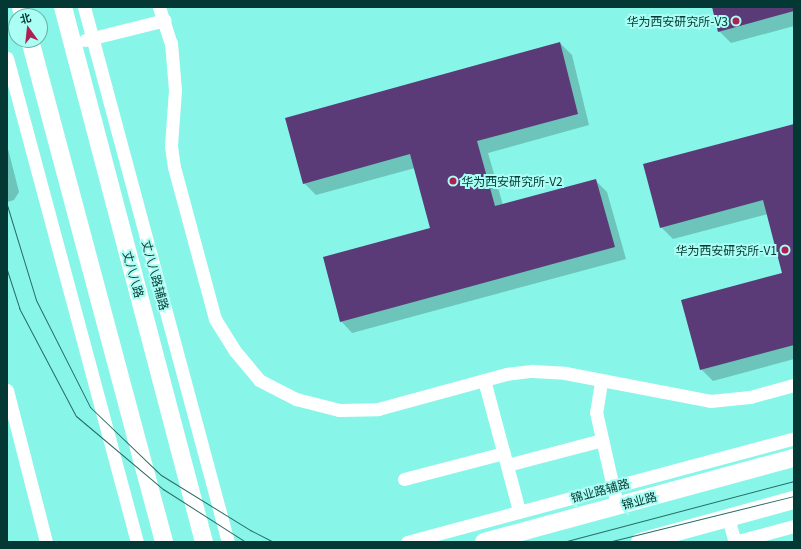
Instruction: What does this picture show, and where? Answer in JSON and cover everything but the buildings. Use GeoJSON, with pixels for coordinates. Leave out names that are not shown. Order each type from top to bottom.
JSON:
{"type":"FeatureCollection","features":[{"type":"Feature","properties":{"kind":"main road","name":"丈八八路"},"geometry":{"type":"LineString","coordinates":[[63,7],[204,542]]}},
{"type":"Feature","properties":{"kind":"main road"},"geometry":{"type":"LineString","coordinates":[[32,48],[164,542]]}},
{"type":"Feature","properties":{"kind":"main road","name":"锦业路"},"geometry":{"type":"LineString","coordinates":[[484,542],[794,458]]}},
{"type":"Feature","properties":{"kind":"main road"},"geometry":{"type":"LineString","coordinates":[[640,542],[794,500]]}},
{"type":"Feature","properties":{"kind":"street","name":"丈八八路辅路"},"geometry":{"type":"LineString","coordinates":[[84,7],[228,542]]}},
{"type":"Feature","properties":{"kind":"street"},"geometry":{"type":"LineString","coordinates":[[160,7],[171,43],[176,90],[171,146],[174,167],[215,319],[235,351],[259,380],[296,399],[339,410],[378,409],[506,374],[532,372],[565,373],[601,382],[710,401],[750,397],[794,385]]}},
{"type":"Feature","properties":{"kind":"street"},"geometry":{"type":"LineString","coordinates":[[73,43],[165,20]]}},
{"type":"Feature","properties":{"kind":"street"},"geometry":{"type":"LineString","coordinates":[[7,58],[137,542]]}},
{"type":"Feature","properties":{"kind":"street"},"geometry":{"type":"LineString","coordinates":[[484,380],[519,512]]}},
{"type":"Feature","properties":{"kind":"street"},"geometry":{"type":"LineString","coordinates":[[601,382],[596,412],[618,505]]}},
{"type":"Feature","properties":{"kind":"street"},"geometry":{"type":"LineString","coordinates":[[7,390],[46,542]]}},
{"type":"Feature","properties":{"kind":"street","name":"锦业路辅路"},"geometry":{"type":"LineString","coordinates":[[407,542],[794,438]]}},
{"type":"Feature","properties":{"kind":"street"},"geometry":{"type":"LineString","coordinates":[[404,480],[602,440]]}},
{"type":"Feature","properties":{"kind":"street"},"geometry":{"type":"LineString","coordinates":[[728,518],[735,542],[794,526]]}},
{"type":"Feature","properties":{"kind":"tram line"},"geometry":{"type":"LineString","coordinates":[[7,205],[36,300],[90,407],[161,475],[250,530],[274,542]]}},
{"type":"Feature","properties":{"kind":"tram line"},"geometry":{"type":"LineString","coordinates":[[7,270],[19,308],[76,416],[163,489],[246,542]]}},
{"type":"Feature","properties":{"kind":"tram line"},"geometry":{"type":"LineString","coordinates":[[563,542],[794,481]]}},
{"type":"Feature","properties":{"kind":"tram line"},"geometry":{"type":"LineString","coordinates":[[608,542],[794,496]]}},
{"type":"Feature","properties":{"kind":"place","name":"华为西安研究所-V3"},"geometry":{"type":"Point","coordinates":[736,21]}},
{"type":"Feature","properties":{"kind":"place","name":"华为西安研究所-V2"},"geometry":{"type":"Point","coordinates":[453,181]}},
{"type":"Feature","properties":{"kind":"place","name":"华为西安研究所-V1"},"geometry":{"type":"Point","coordinates":[785,250]}}]}
